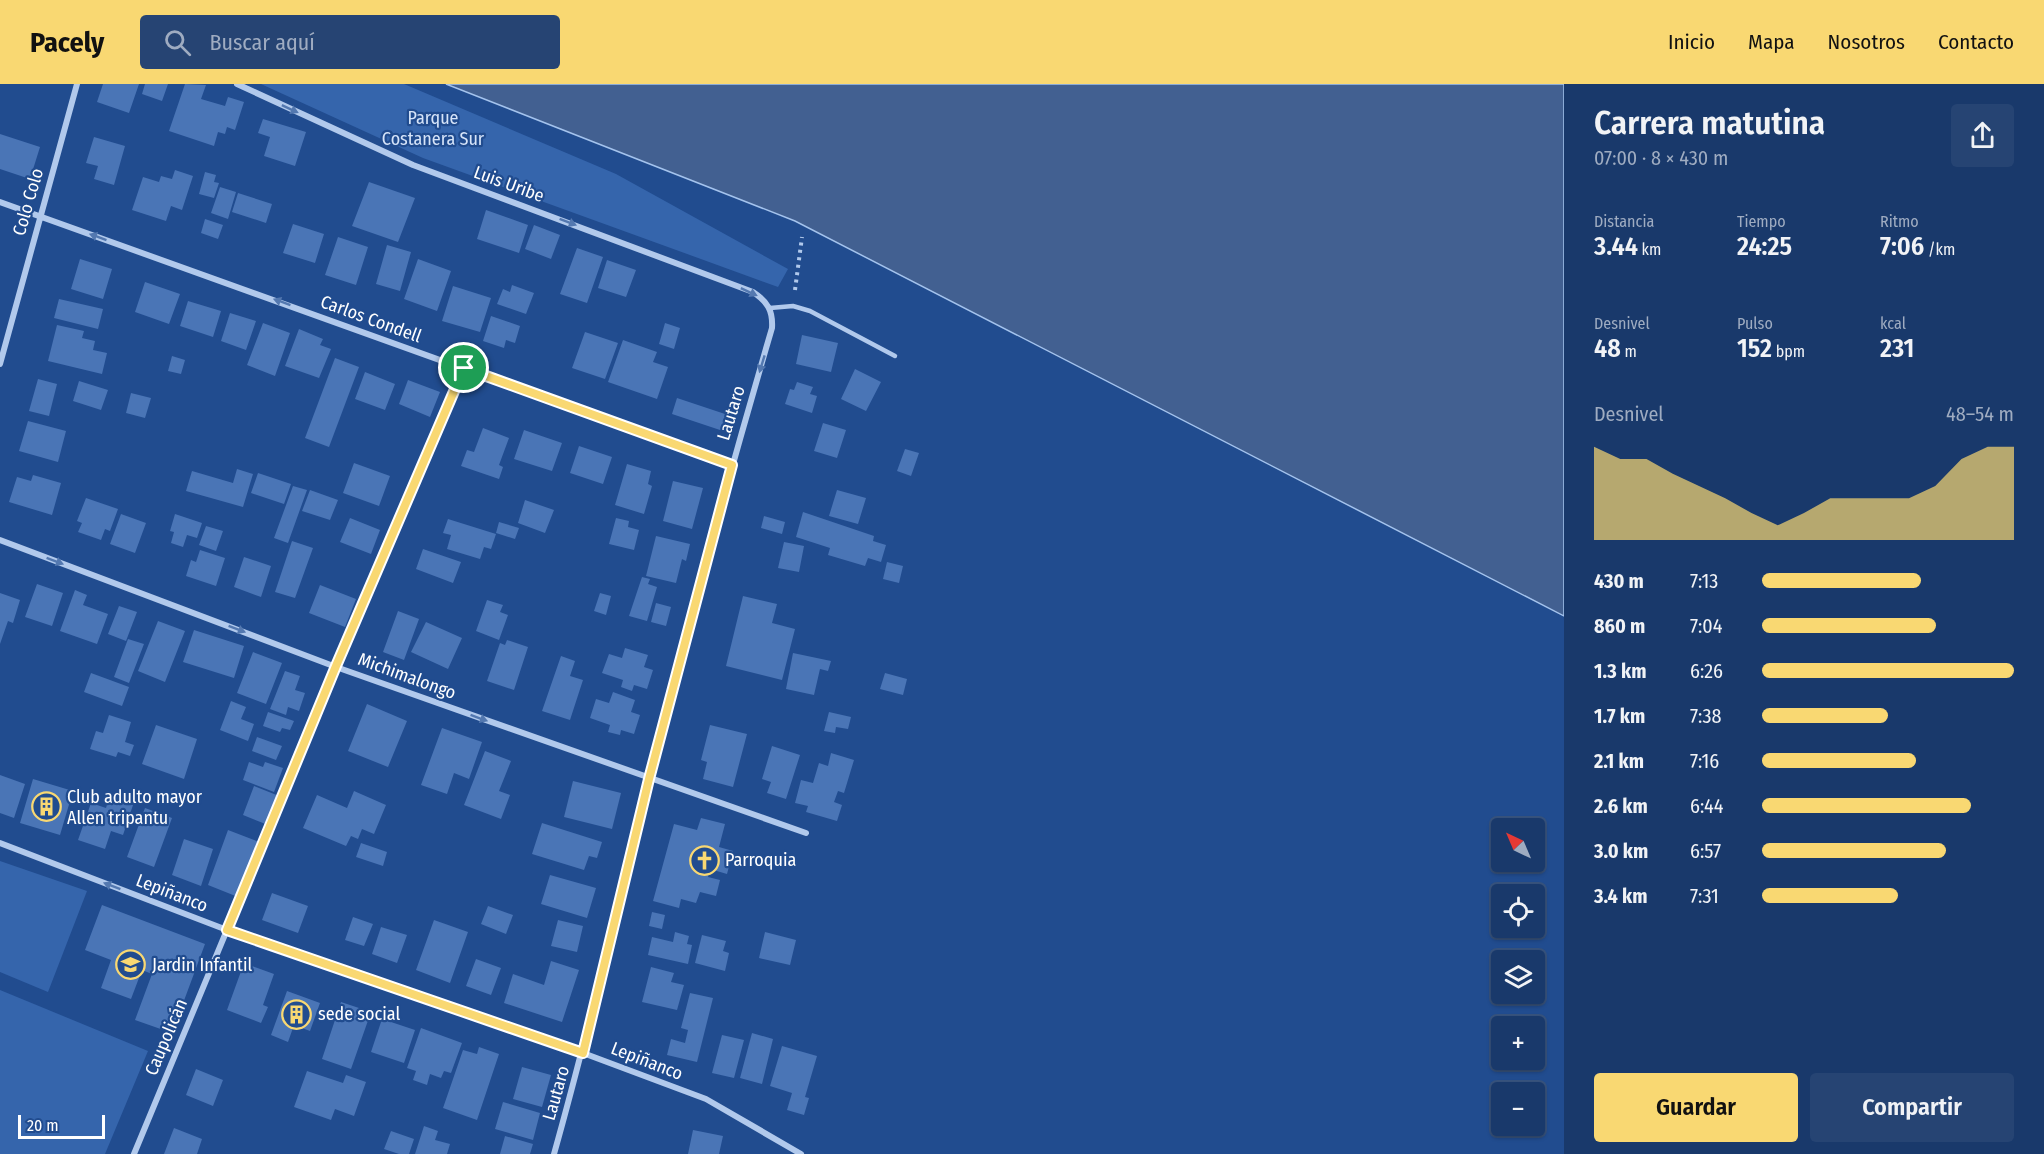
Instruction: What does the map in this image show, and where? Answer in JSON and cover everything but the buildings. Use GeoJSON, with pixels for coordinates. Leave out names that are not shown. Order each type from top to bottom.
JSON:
{"type":"FeatureCollection","features":[{"type":"Feature","properties":{"kind":"street","name":"Colo Colo"},"geometry":{"type":"LineString","coordinates":[[0,364],[39,215],[77,84]]}},
{"type":"Feature","properties":{"kind":"street","name":"Luis Uribe"},"geometry":{"type":"LineString","coordinates":[[237,84],[413,165],[753,292],[770,308]]}},
{"type":"Feature","properties":{"kind":"street","name":"Carlos Condell"},"geometry":{"type":"LineString","coordinates":[[0,202],[732,465]]}},
{"type":"Feature","properties":{"kind":"street","name":"Lautaro"},"geometry":{"type":"LineString","coordinates":[[554,1154],[583,1053],[649,779],[732,465],[772,328],[770,308]]}},
{"type":"Feature","properties":{"kind":"street","name":"Caupolicán"},"geometry":{"type":"LineString","coordinates":[[134,1154],[336,666],[464,368]]}},
{"type":"Feature","properties":{"kind":"street","name":"Michimalongo"},"geometry":{"type":"LineString","coordinates":[[0,540],[336,666],[806,833]]}},
{"type":"Feature","properties":{"kind":"street","name":"Lepiñanco"},"geometry":{"type":"LineString","coordinates":[[0,843],[227,930],[583,1053],[706,1099],[801,1154]]}},
{"type":"Feature","properties":{"kind":"lane"},"geometry":{"type":"LineString","coordinates":[[770,308],[793,306],[810,311],[895,356]]}},
{"type":"Feature","properties":{"kind":"path"},"geometry":{"type":"LineString","coordinates":[[793,306],[802,237]]}},
{"type":"Feature","properties":{"kind":"green space","name":"Parque Costanera Sur"},"geometry":{"type":"Polygon","coordinates":[[[261,84],[404,84],[616,174],[788,269],[778,287],[423,158],[261,84]]]}},
{"type":"Feature","properties":{"kind":"green space"},"geometry":{"type":"Polygon","coordinates":[[[0,861],[87,891],[48,992],[0,972],[0,861]]]}},
{"type":"Feature","properties":{"kind":"green space"},"geometry":{"type":"Polygon","coordinates":[[[0,990],[148,1051],[105,1154],[0,1154],[0,990]]]}},
{"type":"Feature","properties":{"kind":"shaded area"},"geometry":{"type":"Polygon","coordinates":[[[446,84],[1564,84],[1564,616],[795,221],[446,84]]]}},
{"type":"Feature","properties":{"kind":"place","name":"Club adulto mayor Allen tripantu"},"geometry":{"type":"Point","coordinates":[46,807]}},
{"type":"Feature","properties":{"kind":"place","name":"Parroquia"},"geometry":{"type":"Point","coordinates":[704,860]}},
{"type":"Feature","properties":{"kind":"place","name":"Jardin Infantil"},"geometry":{"type":"Point","coordinates":[131,965]}},
{"type":"Feature","properties":{"kind":"place","name":"sede social"},"geometry":{"type":"Point","coordinates":[297,1014]}},
{"type":"Feature","properties":{"kind":"route"},"geometry":{"type":"LineString","coordinates":[[464,368],[732,465],[649,779],[583,1053],[227,930],[336,666],[464,368]]}}]}
